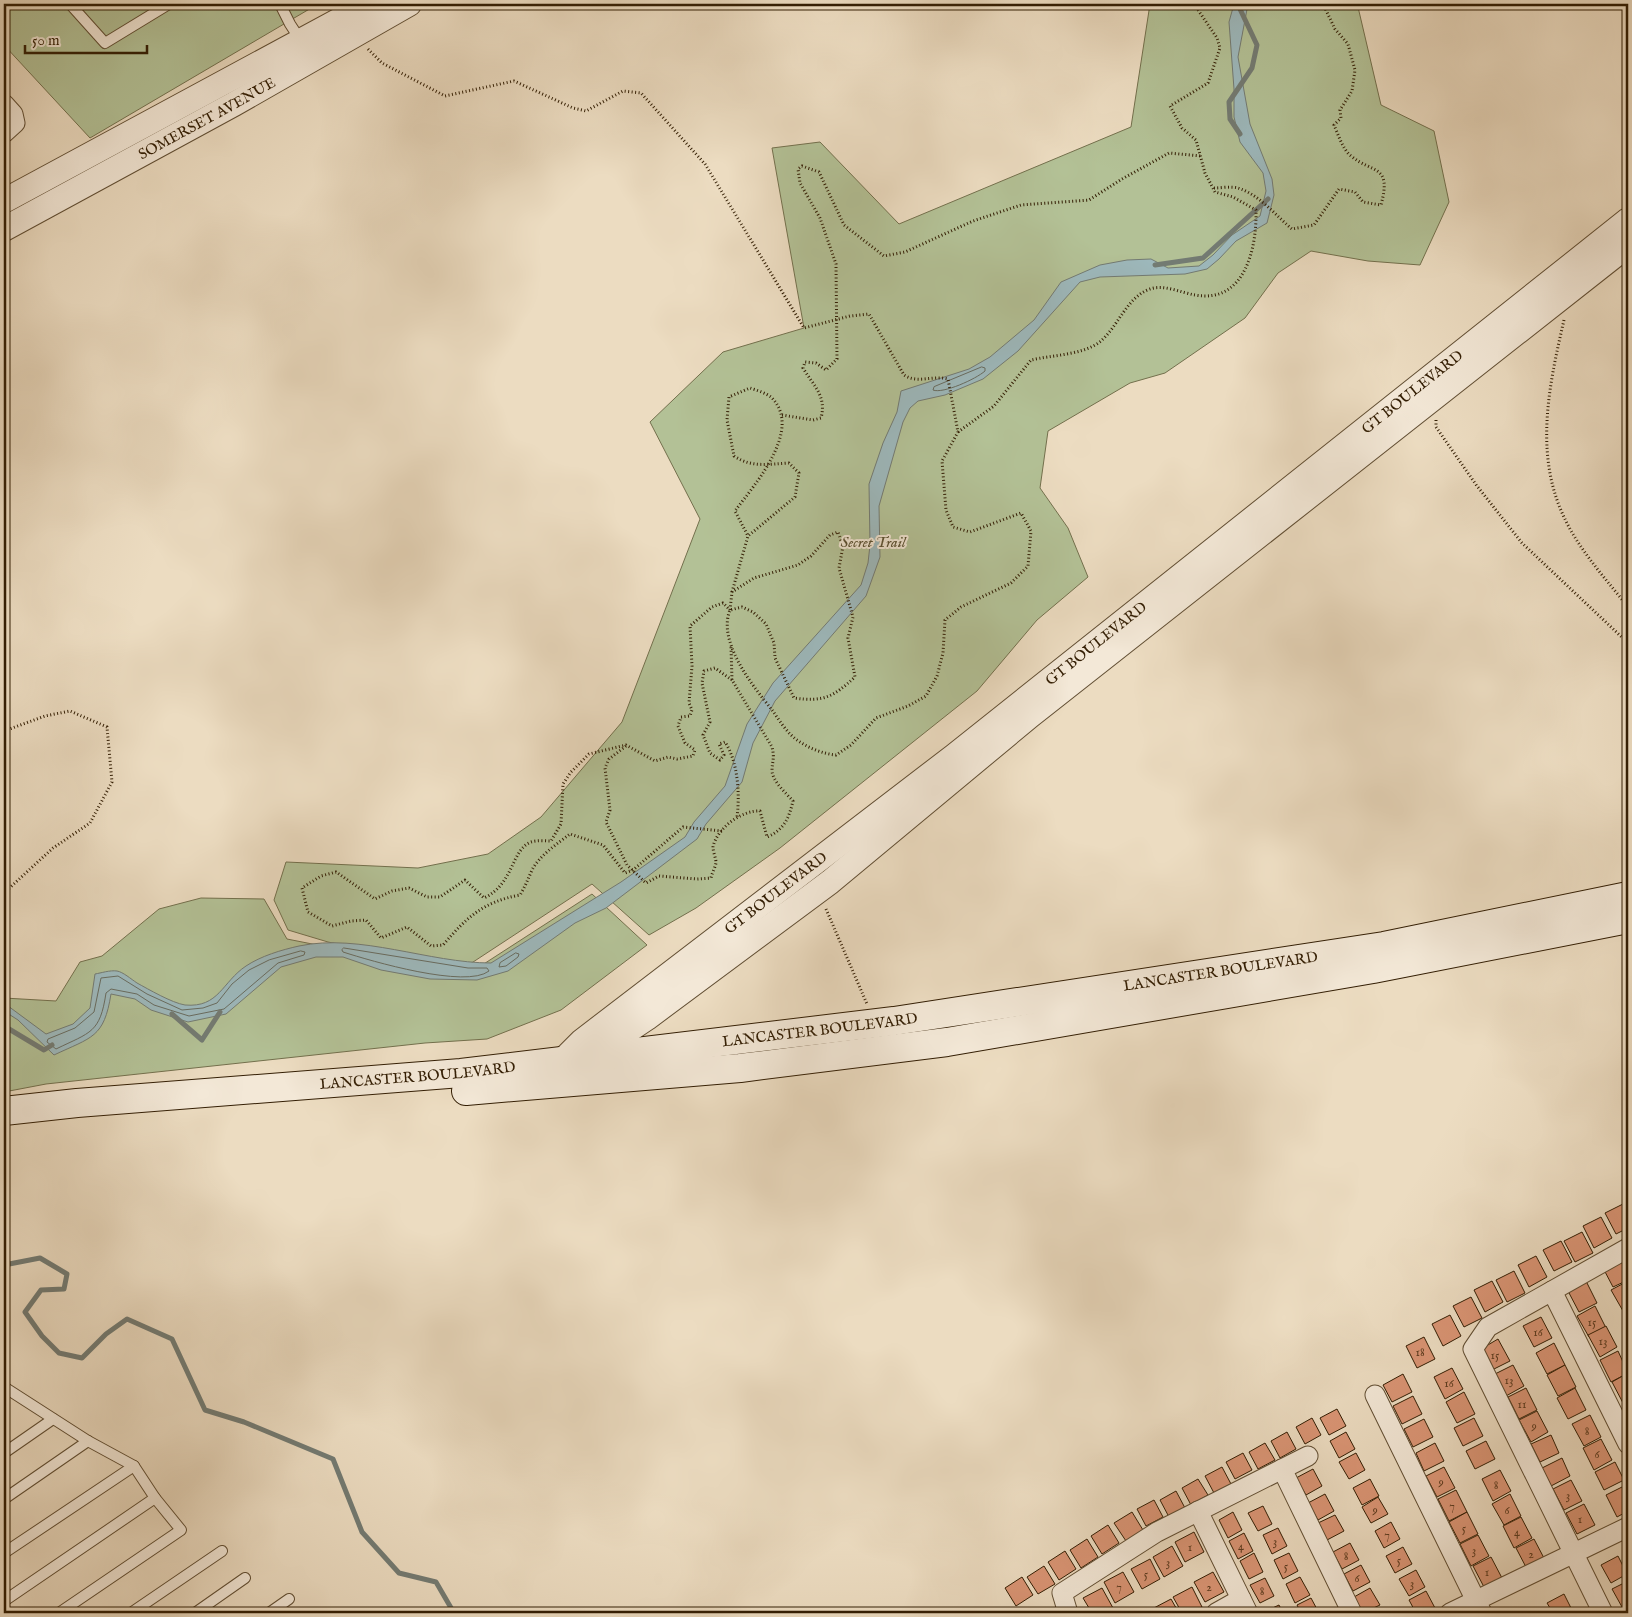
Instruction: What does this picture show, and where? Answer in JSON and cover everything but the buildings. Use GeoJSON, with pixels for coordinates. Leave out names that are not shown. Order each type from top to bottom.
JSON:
{"type":"FeatureCollection","features":[{"type":"Feature","properties":{"kind":"main road","name":"LANCASTER BOULEVARD"},"geometry":{"type":"LineString","coordinates":[[4,1111],[77,1103],[424,1077],[555,1077],[588,1058],[894,1021],[1384,946],[1628,896]]}},
{"type":"Feature","properties":{"kind":"main road","name":"LANCASTER BOULEVARD"},"geometry":{"type":"LineString","coordinates":[[4,1129],[555,1077],[740,1068],[947,1042],[1373,969],[1628,919]]}},
{"type":"Feature","properties":{"kind":"street","name":"SOMERSET AVENUE"},"geometry":{"type":"LineString","coordinates":[[4,229],[307,51],[369,4]]}},
{"type":"Feature","properties":{"kind":"street","name":"SOMERSET AVENUE"},"geometry":{"type":"LineString","coordinates":[[4,201],[307,51],[357,36],[409,4]]}},
{"type":"Feature","properties":{"kind":"street"},"geometry":{"type":"LineString","coordinates":[[4,104],[13,114],[10,128]]}},
{"type":"Feature","properties":{"kind":"street","name":"GT BOULEVARD"},"geometry":{"type":"LineString","coordinates":[[555,1077],[582,1041],[954,756],[1628,220]]}},
{"type":"Feature","properties":{"kind":"street","name":"GT BOULEVARD"},"geometry":{"type":"LineString","coordinates":[[588,1058],[648,1018],[830,882],[1031,715],[1628,245]]}},
{"type":"Feature","properties":{"kind":"street"},"geometry":{"type":"LineString","coordinates":[[1603,1613],[1473,1349],[1488,1327],[1628,1248]]}},
{"type":"Feature","properties":{"kind":"street"},"geometry":{"type":"LineString","coordinates":[[1552,1291],[1628,1444]]}},
{"type":"Feature","properties":{"kind":"street"},"geometry":{"type":"LineString","coordinates":[[1375,1395],[1479,1607]]}},
{"type":"Feature","properties":{"kind":"street"},"geometry":{"type":"LineString","coordinates":[[1068,1613],[1062,1593],[1157,1532],[1308,1456]]}},
{"type":"Feature","properties":{"kind":"street"},"geometry":{"type":"LineString","coordinates":[[1282,1469],[1352,1613]]}},
{"type":"Feature","properties":{"kind":"street"},"geometry":{"type":"LineString","coordinates":[[1198,1511],[1244,1606],[1216,1613]]}},
{"type":"Feature","properties":{"kind":"street"},"geometry":{"type":"LineString","coordinates":[[1450,1613],[1479,1607],[1573,1553],[1628,1527]]}},
{"type":"Feature","properties":{"kind":"lane"},"geometry":{"type":"LineString","coordinates":[[70,4],[105,43],[169,4]]}},
{"type":"Feature","properties":{"kind":"lane"},"geometry":{"type":"LineString","coordinates":[[280,4],[307,51]]}},
{"type":"Feature","properties":{"kind":"lane"},"geometry":{"type":"LineString","coordinates":[[4,1386],[88,1441],[134,1466],[155,1498],[182,1530],[59,1613]]}},
{"type":"Feature","properties":{"kind":"lane"},"geometry":{"type":"LineString","coordinates":[[4,1399],[13,1392]]}},
{"type":"Feature","properties":{"kind":"lane"},"geometry":{"type":"LineString","coordinates":[[4,1452],[53,1419]]}},
{"type":"Feature","properties":{"kind":"lane"},"geometry":{"type":"LineString","coordinates":[[4,1499],[88,1441]]}},
{"type":"Feature","properties":{"kind":"lane"},"geometry":{"type":"LineString","coordinates":[[4,1553],[134,1466]]}},
{"type":"Feature","properties":{"kind":"lane"},"geometry":{"type":"LineString","coordinates":[[4,1601],[155,1498]]}},
{"type":"Feature","properties":{"kind":"lane"},"geometry":{"type":"LineString","coordinates":[[131,1613],[222,1552]]}},
{"type":"Feature","properties":{"kind":"lane"},"geometry":{"type":"LineString","coordinates":[[195,1613],[245,1578]]}},
{"type":"Feature","properties":{"kind":"lane"},"geometry":{"type":"LineString","coordinates":[[269,1613],[289,1599]]}},
{"type":"Feature","properties":{"kind":"path"},"geometry":{"type":"LineString","coordinates":[[748,536],[735,512],[768,464],[782,438],[782,415],[770,397],[750,388],[729,397],[727,420],[734,456],[746,464],[768,464],[789,463],[799,473],[796,497],[748,536],[732,592],[727,618],[732,645],[738,661],[763,699],[799,742],[824,754],[836,755],[851,744],[876,718],[908,706],[926,696],[937,676],[944,653],[945,620],[961,607],[1011,584],[1028,566],[1031,532],[1021,514],[970,532],[953,527],[946,510],[942,461],[958,432],[994,406],[1031,360],[1084,349],[1100,342],[1113,328],[1133,299],[1151,288],[1167,288],[1196,295],[1216,296],[1228,290],[1242,275],[1253,249],[1256,210],[1233,197],[1215,192],[1205,173],[1196,140],[1182,128],[1170,106],[1208,83],[1220,48],[1217,38],[1194,4]]}},
{"type":"Feature","properties":{"kind":"path"},"geometry":{"type":"LineString","coordinates":[[1213,188],[1237,188],[1260,198],[1267,208],[1292,229],[1314,225],[1338,189],[1355,192],[1363,202],[1381,204],[1386,187],[1377,169],[1350,156],[1334,125],[1341,118],[1340,110],[1352,91],[1355,70],[1348,44],[1335,29],[1323,4]]}},
{"type":"Feature","properties":{"kind":"path"},"geometry":{"type":"LineString","coordinates":[[357,36],[382,63],[445,96],[514,80],[573,108],[586,111],[623,91],[641,93],[705,164],[804,328],[868,314],[904,375],[911,380],[948,379],[958,432]]}},
{"type":"Feature","properties":{"kind":"path"},"geometry":{"type":"LineString","coordinates":[[782,415],[813,420],[821,418],[824,407],[819,390],[803,368],[805,362],[816,363],[826,370],[837,359],[836,264],[820,218],[800,183],[798,169],[802,166],[819,172],[844,225],[884,256],[906,252],[973,221],[1021,205],[1089,200],[1122,178],[1169,153],[1201,156]]}},
{"type":"Feature","properties":{"kind":"path"},"geometry":{"type":"LineString","coordinates":[[1576,287],[1567,306],[1552,370],[1546,412],[1547,453],[1553,485],[1564,517],[1586,553],[1628,607]]}},
{"type":"Feature","properties":{"kind":"path"},"geometry":{"type":"LineString","coordinates":[[1439,395],[1435,411],[1436,427],[1477,486],[1522,543],[1628,642]]}},
{"type":"Feature","properties":{"kind":"path"},"geometry":{"type":"LineString","coordinates":[[730,610],[742,607],[753,612],[766,624],[774,643],[775,658],[794,698],[814,700],[838,692],[855,677],[848,638],[854,617],[839,568],[843,546],[838,532],[830,535],[811,556],[798,565],[754,578],[732,592]]}},
{"type":"Feature","properties":{"kind":"path"},"geometry":{"type":"LineString","coordinates":[[722,831],[683,827],[635,872],[625,873],[603,845],[570,834],[552,848],[533,869],[529,881],[520,896],[498,899],[484,906],[458,928],[443,945],[431,946],[407,927],[381,938],[366,920],[351,921],[332,926],[308,912],[302,888],[321,876],[336,872],[375,899],[392,891],[409,888],[427,897],[440,896],[465,880],[484,898],[496,893],[513,868],[520,850],[532,842],[551,841],[561,824],[563,784],[571,772],[588,754],[626,745],[655,761],[668,756],[677,759],[693,756],[695,750],[685,743],[678,726],[681,717],[690,716],[692,710],[689,703],[692,666],[690,626],[712,606],[722,603],[730,610]]}},
{"type":"Feature","properties":{"kind":"path"},"geometry":{"type":"LineString","coordinates":[[732,645],[732,680]]}},
{"type":"Feature","properties":{"kind":"path"},"geometry":{"type":"LineString","coordinates":[[626,745],[609,759],[604,768],[610,810],[606,822],[627,865],[646,883],[660,876],[697,879],[711,878],[716,862],[713,848],[722,831],[736,818],[751,811],[760,812],[767,837],[778,832],[789,817],[792,801],[778,784],[772,772],[775,759],[772,747],[732,680],[714,668],[704,671],[702,683],[710,722],[703,735],[710,753],[720,760],[724,755],[719,744],[725,742],[731,750],[739,802],[736,818]]}},
{"type":"Feature","properties":{"kind":"path"},"geometry":{"type":"LineString","coordinates":[[4,731],[45,716],[70,711],[107,727],[112,782],[90,823],[54,848],[4,893]]}},
{"type":"Feature","properties":{"kind":"path"},"geometry":{"type":"LineString","coordinates":[[830,882],[824,896],[828,918],[864,998],[873,1011],[894,1021]]}},
{"type":"Feature","properties":{"kind":"green space"},"geometry":{"type":"Polygon","coordinates":[[[4,4],[318,4],[90,138],[4,45],[4,4]]]}},
{"type":"Feature","properties":{"kind":"green space","name":"Secret Trail"},"geometry":{"type":"Polygon","coordinates":[[[1150,4],[1360,4],[1358,7],[1381,105],[1434,131],[1449,202],[1420,265],[1368,261],[1311,251],[1278,273],[1245,318],[1165,373],[1130,383],[1048,431],[1040,488],[1068,528],[1088,577],[1037,620],[977,691],[780,848],[696,908],[649,935],[592,884],[467,966],[420,961],[328,942],[288,930],[274,900],[286,862],[418,868],[488,854],[541,817],[622,722],[700,519],[650,422],[723,352],[804,328],[772,148],[820,142],[899,224],[1131,127],[1150,4]]]}},
{"type":"Feature","properties":{"kind":"green space"},"geometry":{"type":"Polygon","coordinates":[[[592,894],[647,945],[561,1010],[487,1039],[425,1043],[46,1084],[4,1092],[4,998],[56,1001],[80,962],[102,956],[159,909],[201,898],[264,899],[287,939],[388,959],[476,969],[592,894]]]}},
{"type":"Feature","properties":{"kind":"water"},"geometry":{"type":"Polygon","coordinates":[[[1234,4],[1248,4],[1238,57],[1250,124],[1272,179],[1274,195],[1267,223],[1236,241],[1207,269],[1185,274],[1100,277],[1080,282],[1018,351],[983,379],[945,395],[918,401],[910,408],[903,422],[879,506],[880,557],[866,596],[775,701],[753,743],[742,782],[706,824],[697,839],[606,908],[575,923],[508,971],[477,980],[430,979],[381,970],[343,957],[316,957],[281,967],[226,1014],[188,1022],[151,1010],[135,999],[111,994],[108,1009],[100,1028],[87,1039],[54,1055],[18,1020],[4,1011],[4,1003],[46,1034],[73,1024],[90,1008],[95,974],[109,971],[122,973],[160,996],[174,1002],[196,1005],[213,998],[238,972],[258,959],[299,946],[322,943],[346,943],[443,959],[491,963],[621,882],[685,837],[694,822],[725,786],[747,724],[773,683],[861,585],[868,563],[870,545],[869,484],[883,443],[897,412],[901,391],[969,369],[990,357],[1034,320],[1061,282],[1100,265],[1127,260],[1151,259],[1168,268],[1199,266],[1213,255],[1232,235],[1260,216],[1266,191],[1263,173],[1240,142],[1234,117],[1229,22],[1234,4]]]}},
{"type":"Feature","properties":{"kind":"waterway"},"geometry":{"type":"LineString","coordinates":[[1240,134],[1230,119],[1229,102],[1252,68],[1257,45],[1240,9],[1241,4]]}},
{"type":"Feature","properties":{"kind":"waterway"},"geometry":{"type":"LineString","coordinates":[[1155,265],[1203,258],[1268,199]]}},
{"type":"Feature","properties":{"kind":"waterway"},"geometry":{"type":"LineString","coordinates":[[172,1014],[202,1040],[220,1012]]}},
{"type":"Feature","properties":{"kind":"waterway"},"geometry":{"type":"LineString","coordinates":[[4,1026],[44,1050],[52,1045]]}},
{"type":"Feature","properties":{"kind":"waterway"},"geometry":{"type":"LineString","coordinates":[[4,1265],[40,1258],[67,1274],[64,1289],[41,1290],[25,1312],[42,1336],[59,1353],[82,1358],[106,1334],[127,1319],[172,1339],[205,1410],[244,1422],[333,1459],[362,1532],[399,1573],[436,1582],[454,1613]]}}]}
